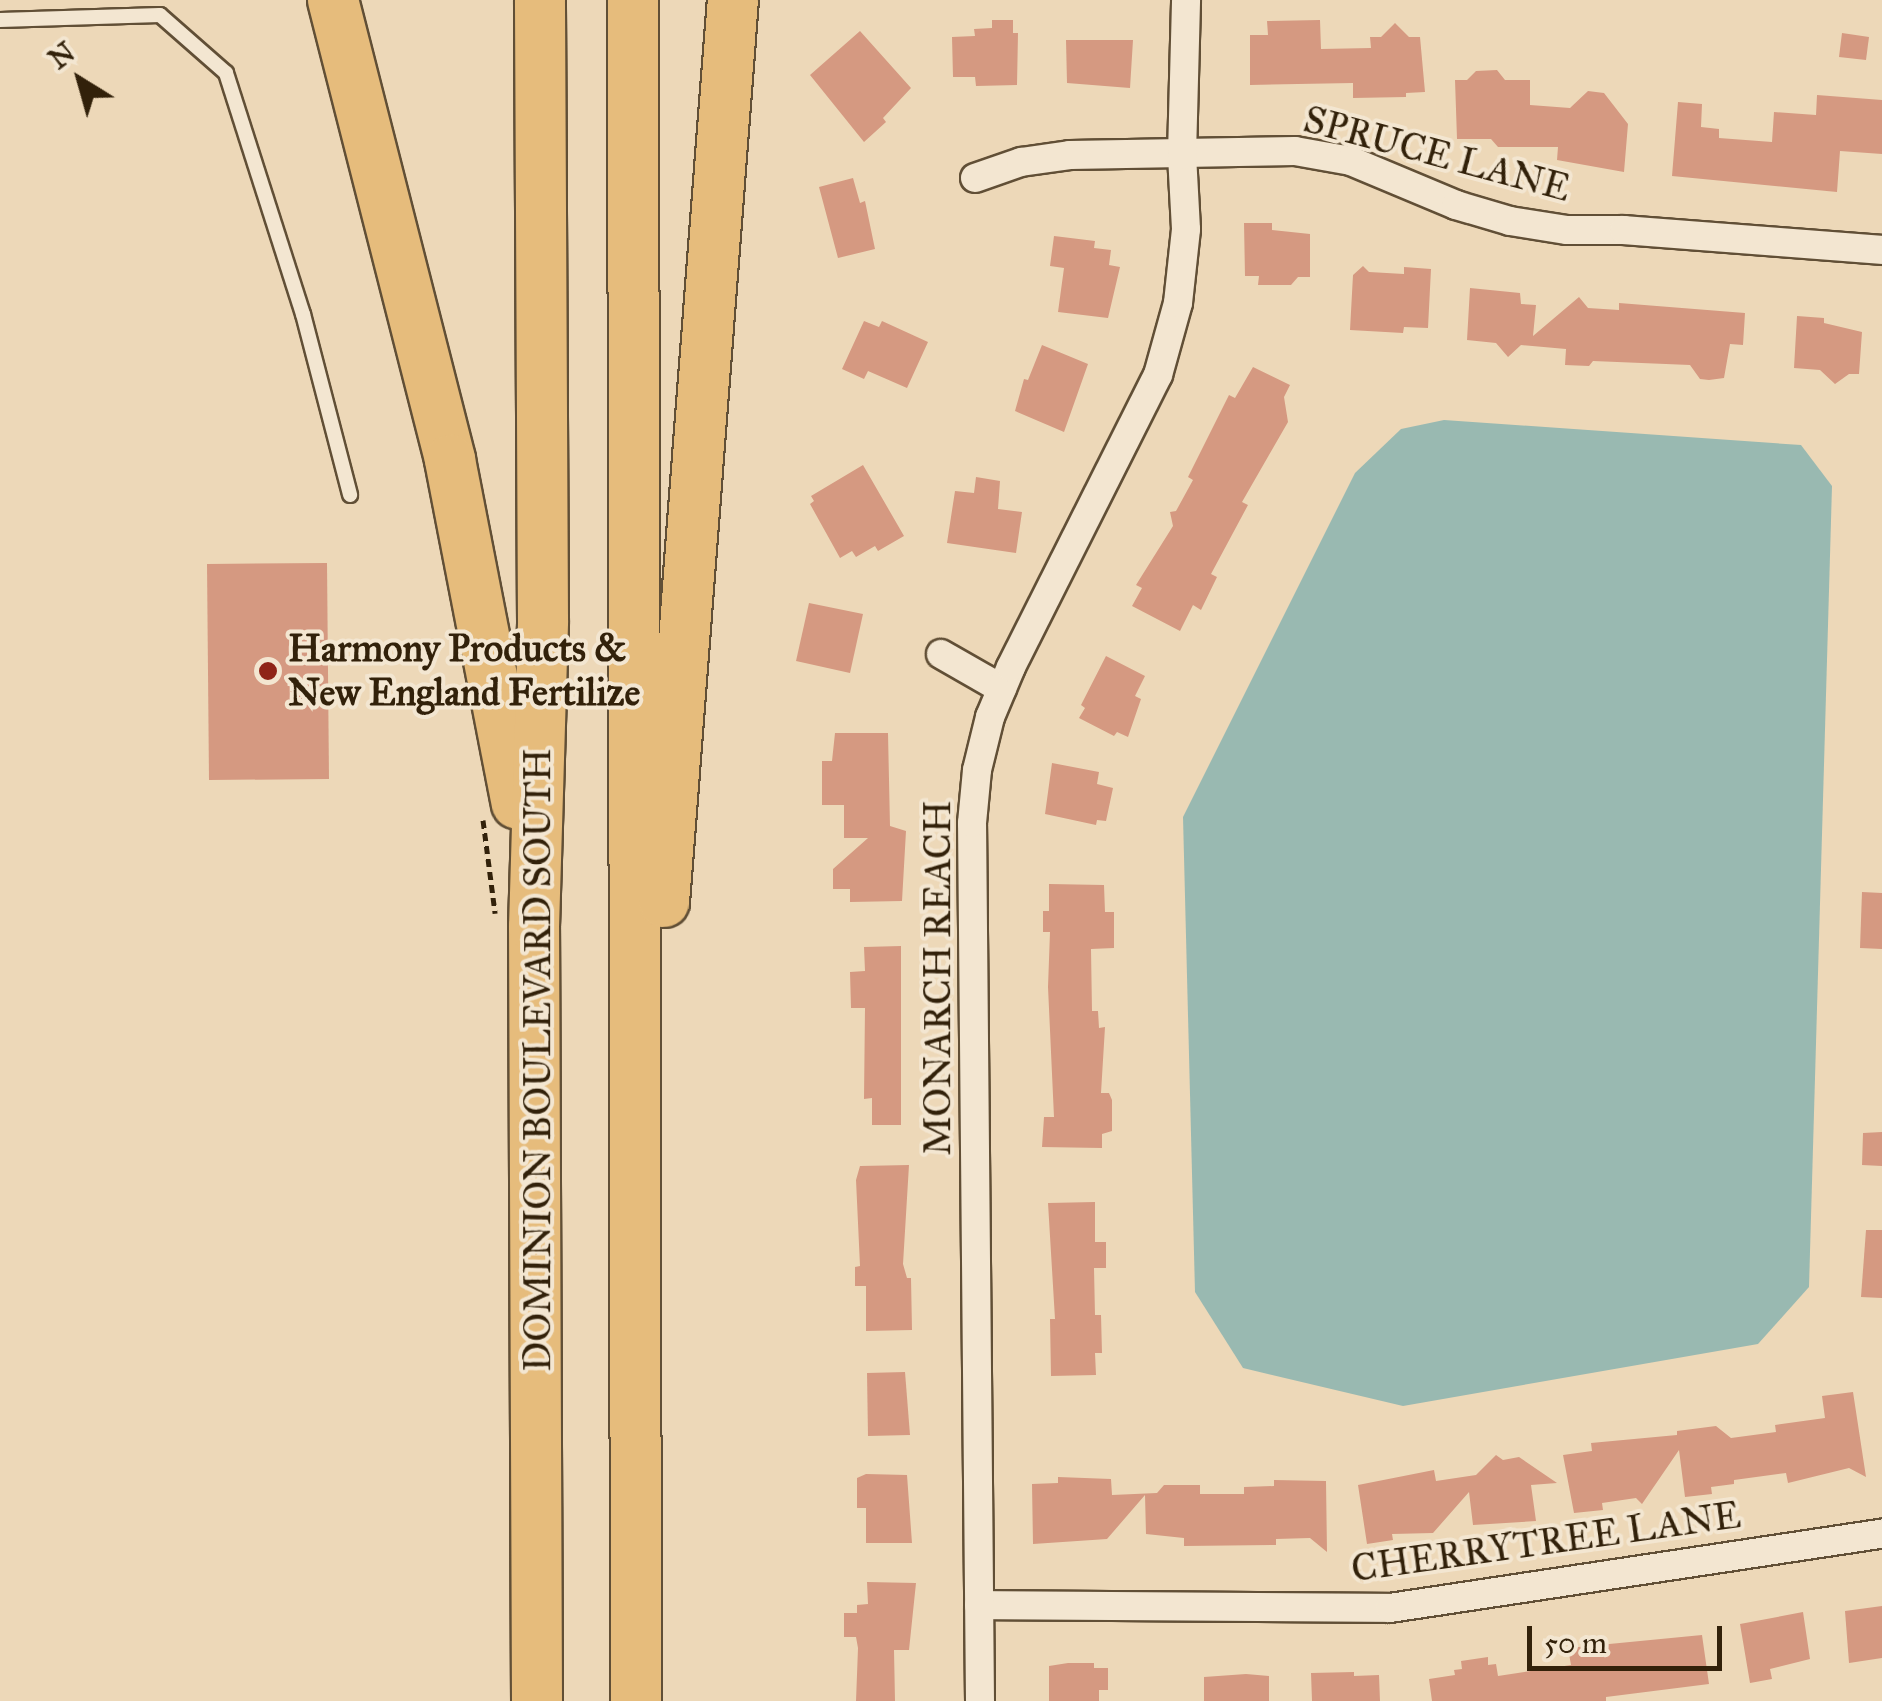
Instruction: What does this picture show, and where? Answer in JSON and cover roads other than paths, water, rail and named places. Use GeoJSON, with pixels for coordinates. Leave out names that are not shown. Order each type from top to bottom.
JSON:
{"type":"FeatureCollection","features":[{"type":"Feature","properties":{"kind":"highway"},"geometry":{"type":"LineString","coordinates":[[334,0],[450,460],[535,916]]}},
{"type":"Feature","properties":{"kind":"highway","name":"DOMINION BOULEVARD SOUTH"},"geometry":{"type":"LineString","coordinates":[[537,1701],[535,916],[543,620],[540,0]]}},
{"type":"Feature","properties":{"kind":"highway"},"geometry":{"type":"LineString","coordinates":[[633,0],[636,1701]]}},
{"type":"Feature","properties":{"kind":"highway"},"geometry":{"type":"LineString","coordinates":[[634,1276],[733,0]]}},
{"type":"Feature","properties":{"kind":"street","name":"MONARCH REACH"},"geometry":{"type":"LineString","coordinates":[[980,1701],[972,824],[977,770],[1002,689],[1158,376],[1178,304],[1186,229],[1182,154],[1186,0]]}},
{"type":"Feature","properties":{"kind":"street","name":"SPRUCE LANE"},"geometry":{"type":"LineString","coordinates":[[975,178],[1021,162],[1070,155],[1182,154],[1239,148],[1332,158],[1404,180],[1456,204],[1510,221],[1567,230],[1624,230],[1882,250]]}},
{"type":"Feature","properties":{"kind":"street"},"geometry":{"type":"LineString","coordinates":[[941,654],[1002,689]]}},
{"type":"Feature","properties":{"kind":"street","name":"CHERRYTREE LANE"},"geometry":{"type":"LineString","coordinates":[[980,1605],[1390,1608],[1882,1534]]}},
{"type":"Feature","properties":{"kind":"lane"},"geometry":{"type":"LineString","coordinates":[[0,20],[160,15],[226,73],[303,314],[350,496]]}},
{"type":"Feature","properties":{"kind":"water"},"geometry":{"type":"Polygon","coordinates":[[[1444,420],[1801,445],[1832,486],[1809,1287],[1758,1344],[1403,1406],[1243,1368],[1195,1292],[1183,817],[1355,473],[1401,429],[1444,420]]]}},
{"type":"Feature","properties":{"kind":"place","name":"Harmony Products & New England Fertilize"},"geometry":{"type":"Point","coordinates":[268,671]}}]}
